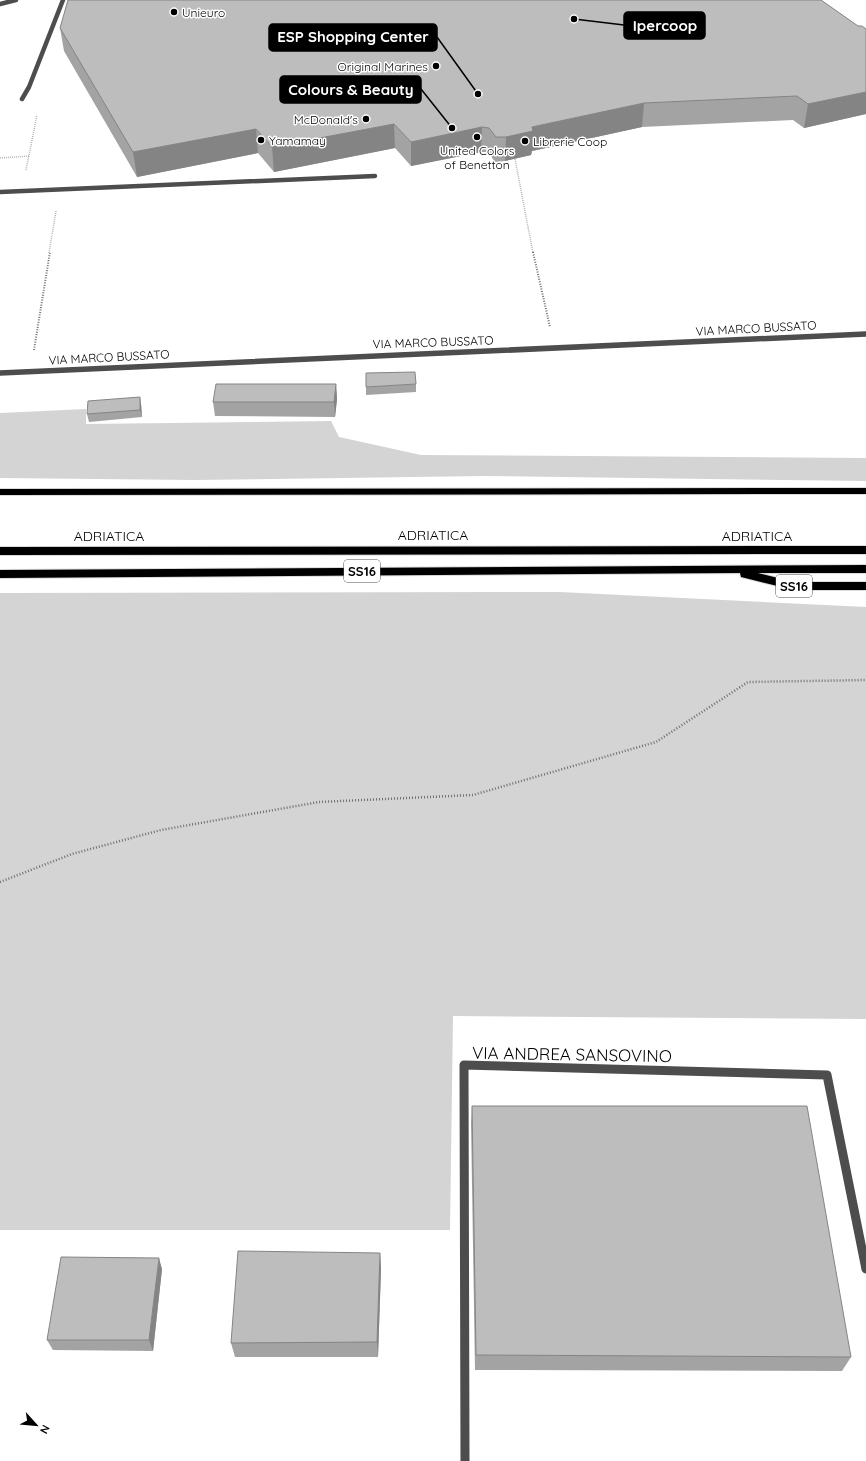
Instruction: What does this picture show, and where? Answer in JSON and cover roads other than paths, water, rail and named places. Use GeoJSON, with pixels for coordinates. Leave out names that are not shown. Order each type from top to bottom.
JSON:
{"type":"FeatureCollection","features":[{"type":"Feature","properties":{"kind":"highway"},"geometry":{"type":"LineString","coordinates":[[0,492],[866,491]]}},
{"type":"Feature","properties":{"kind":"highway","name":"ADRIATICA"},"geometry":{"type":"LineString","coordinates":[[0,551],[866,550]]}},
{"type":"Feature","properties":{"kind":"highway","name":"SS16"},"geometry":{"type":"LineString","coordinates":[[724,569],[794,586],[866,586]]}},
{"type":"Feature","properties":{"kind":"highway","name":"SS16"},"geometry":{"type":"LineString","coordinates":[[0,574],[866,569]]}},
{"type":"Feature","properties":{"kind":"street"},"geometry":{"type":"LineString","coordinates":[[0,4],[16,0]]}},
{"type":"Feature","properties":{"kind":"street"},"geometry":{"type":"LineString","coordinates":[[22,100],[29,87],[63,0]]}},
{"type":"Feature","properties":{"kind":"street"},"geometry":{"type":"LineString","coordinates":[[0,192],[375,176]]}},
{"type":"Feature","properties":{"kind":"street","name":"VIA MARCO BUSSATO"},"geometry":{"type":"LineString","coordinates":[[0,373],[866,334]]}},
{"type":"Feature","properties":{"kind":"street","name":"VIA ANDREA SANSOVINO"},"geometry":{"type":"LineString","coordinates":[[465,1461],[464,1065],[827,1075],[866,1269]]}},
{"type":"Feature","properties":{"kind":"place","name":"Unieuro"},"geometry":{"type":"Point","coordinates":[174,12]}},
{"type":"Feature","properties":{"kind":"place","name":"Ipercoop"},"geometry":{"type":"Point","coordinates":[574,19]}},
{"type":"Feature","properties":{"kind":"place","name":"Original Marines"},"geometry":{"type":"Point","coordinates":[436,66]}},
{"type":"Feature","properties":{"kind":"place","name":"ESP Shopping Center"},"geometry":{"type":"Point","coordinates":[478,94]}},
{"type":"Feature","properties":{"kind":"place","name":"McDonald's"},"geometry":{"type":"Point","coordinates":[366,119]}},
{"type":"Feature","properties":{"kind":"place","name":"Colours & Beauty"},"geometry":{"type":"Point","coordinates":[452,128]}},
{"type":"Feature","properties":{"kind":"place","name":"United Colors of Benetton"},"geometry":{"type":"Point","coordinates":[477,137]}},
{"type":"Feature","properties":{"kind":"place","name":"Yamamay"},"geometry":{"type":"Point","coordinates":[261,140]}},
{"type":"Feature","properties":{"kind":"place","name":"Librerie Coop"},"geometry":{"type":"Point","coordinates":[525,141]}}]}
